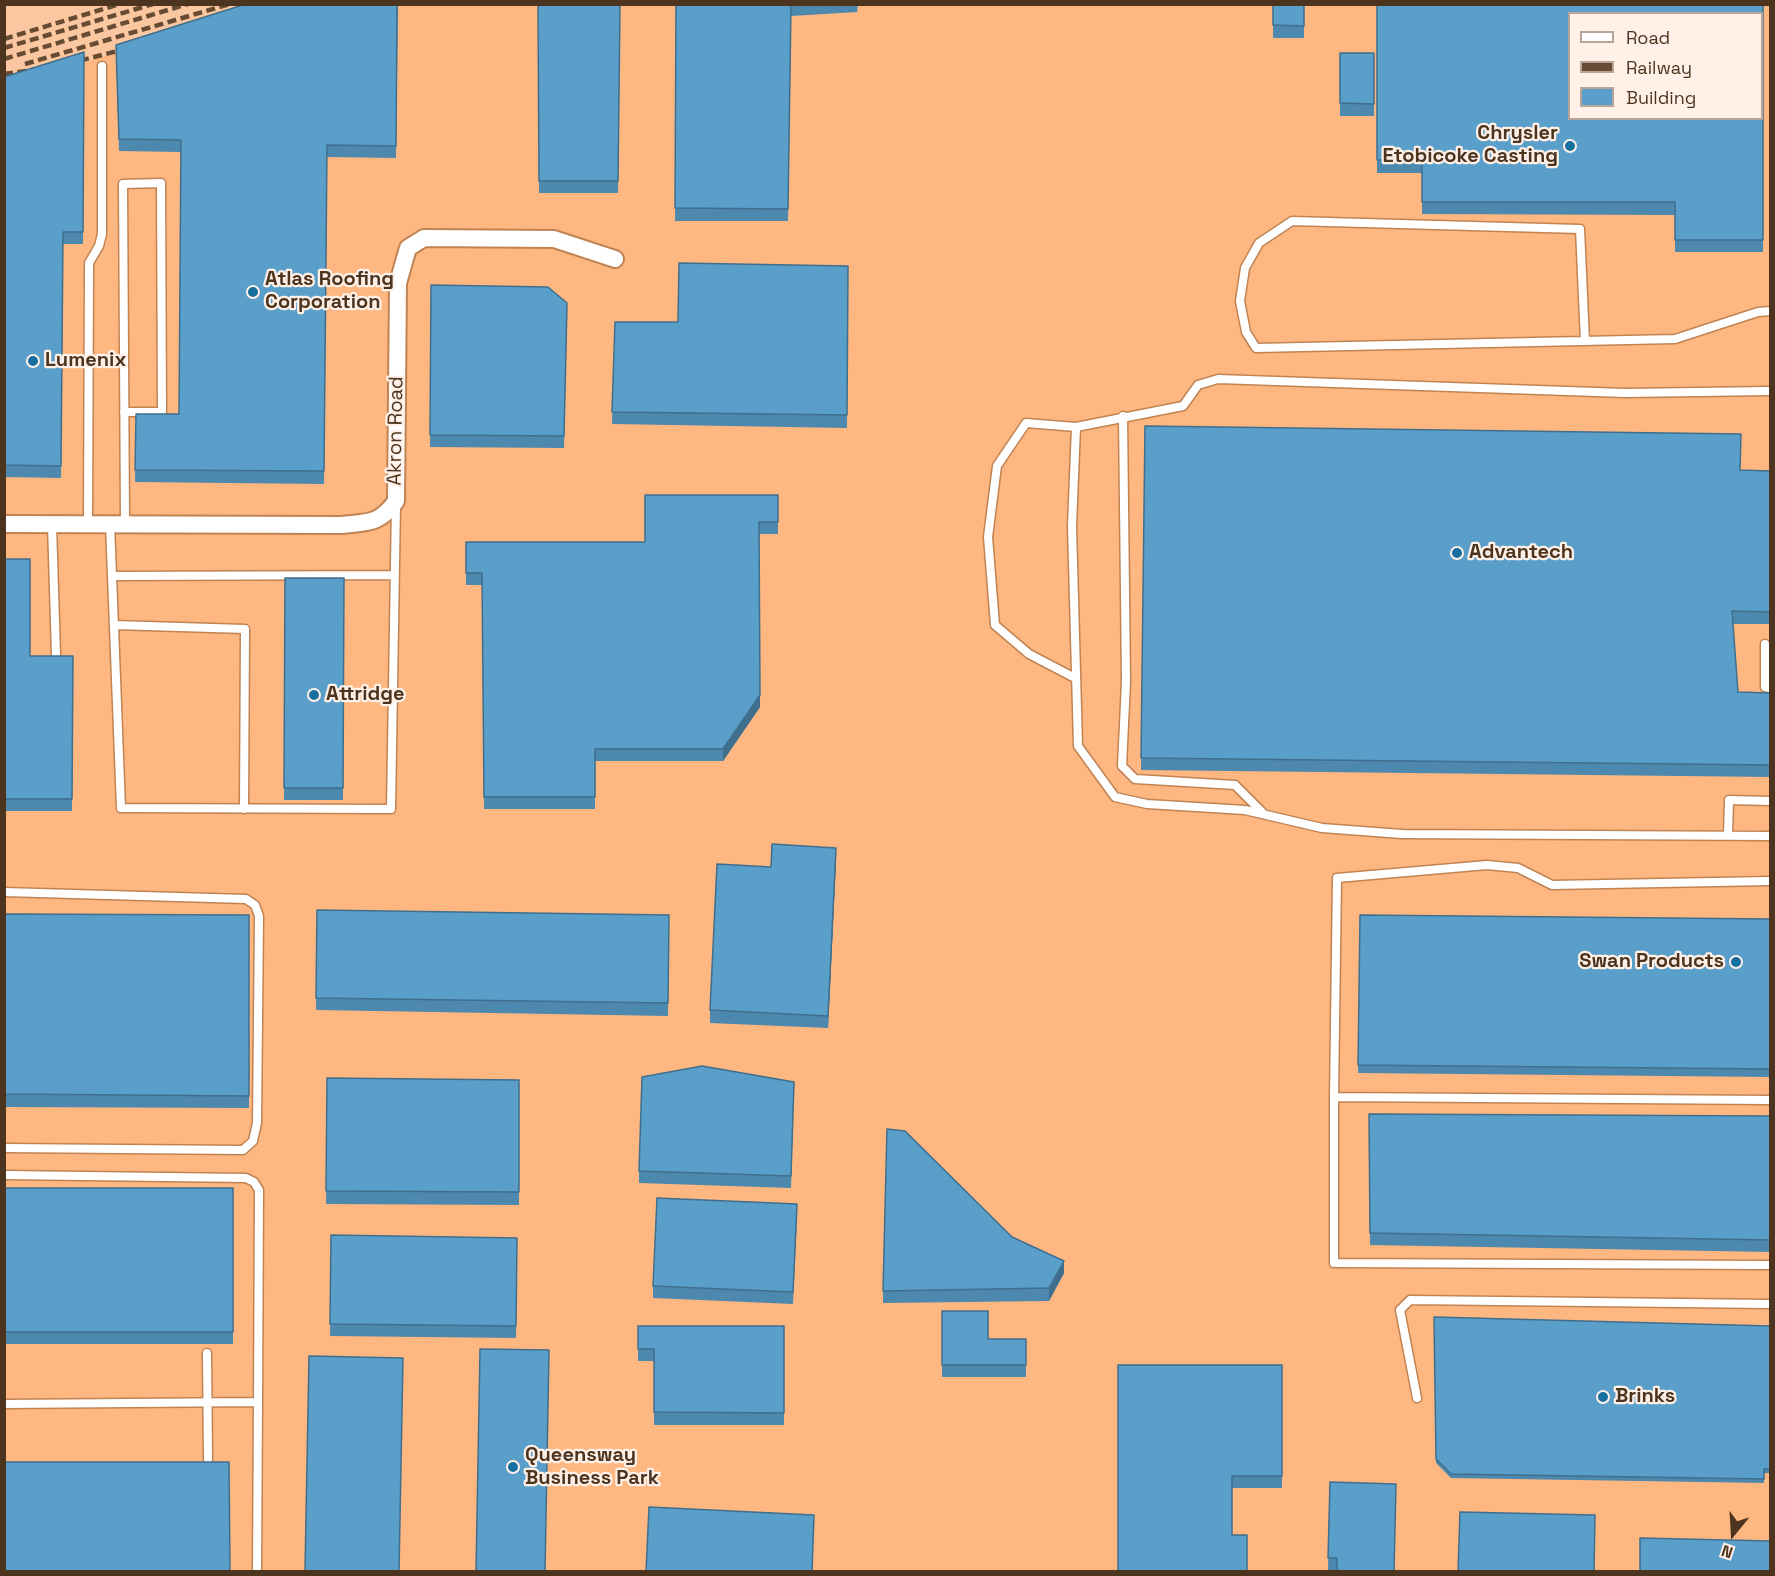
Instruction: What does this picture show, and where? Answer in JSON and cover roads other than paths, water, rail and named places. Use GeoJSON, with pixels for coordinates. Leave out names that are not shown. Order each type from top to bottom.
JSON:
{"type":"FeatureCollection","features":[{"type":"Feature","properties":{"kind":"street","name":"Akron Road"},"geometry":{"type":"LineString","coordinates":[[4,524],[342,525],[374,521],[387,514],[396,501],[398,283],[408,248],[424,238],[554,239],[615,259]]}},
{"type":"Feature","properties":{"kind":"lane"},"geometry":{"type":"LineString","coordinates":[[88,523],[89,263],[99,246],[102,234],[102,66]]}},
{"type":"Feature","properties":{"kind":"lane"},"geometry":{"type":"LineString","coordinates":[[124,412],[162,412],[161,183],[123,184],[124,412],[118,523],[112,576],[121,808],[391,810],[396,501]]}},
{"type":"Feature","properties":{"kind":"lane"},"geometry":{"type":"LineString","coordinates":[[1585,341],[1580,229],[1292,220],[1259,243],[1245,268],[1240,301],[1246,332],[1256,348],[1585,341],[1675,339],[1758,312],[1770,311]]}},
{"type":"Feature","properties":{"kind":"lane"},"geometry":{"type":"LineString","coordinates":[[1075,678],[1029,654],[995,625],[988,537],[997,466],[1026,423],[1076,427],[1183,406],[1198,385],[1218,379],[1625,393],[1770,391]]}},
{"type":"Feature","properties":{"kind":"lane"},"geometry":{"type":"LineString","coordinates":[[1123,416],[1126,682],[1122,766],[1135,779],[1235,785],[1264,814]]}},
{"type":"Feature","properties":{"kind":"lane"},"geometry":{"type":"LineString","coordinates":[[1076,427],[1072,526],[1078,746],[1115,797],[1147,804],[1245,810],[1322,828],[1402,834],[1770,836]]}},
{"type":"Feature","properties":{"kind":"lane"},"geometry":{"type":"LineString","coordinates":[[52,524],[56,655]]}},
{"type":"Feature","properties":{"kind":"lane"},"geometry":{"type":"LineString","coordinates":[[112,576],[394,575]]}},
{"type":"Feature","properties":{"kind":"lane"},"geometry":{"type":"LineString","coordinates":[[114,625],[245,630],[244,809]]}},
{"type":"Feature","properties":{"kind":"lane"},"geometry":{"type":"LineString","coordinates":[[1765,644],[1765,687],[1770,688]]}},
{"type":"Feature","properties":{"kind":"lane"},"geometry":{"type":"LineString","coordinates":[[1728,835],[1728,800],[1770,801]]}},
{"type":"Feature","properties":{"kind":"lane"},"geometry":{"type":"LineString","coordinates":[[1770,881],[1552,885],[1518,868],[1487,865],[1337,878],[1334,1097],[1334,1263],[1770,1265]]}},
{"type":"Feature","properties":{"kind":"lane"},"geometry":{"type":"LineString","coordinates":[[4,892],[246,899],[255,905],[259,916],[257,1123],[254,1141],[243,1150],[4,1148]]}},
{"type":"Feature","properties":{"kind":"lane"},"geometry":{"type":"LineString","coordinates":[[1334,1097],[1770,1100]]}},
{"type":"Feature","properties":{"kind":"lane"},"geometry":{"type":"LineString","coordinates":[[4,1175],[246,1178],[254,1182],[259,1190],[257,1572]]}},
{"type":"Feature","properties":{"kind":"lane"},"geometry":{"type":"LineString","coordinates":[[1417,1398],[1400,1310],[1410,1300],[1770,1304]]}},
{"type":"Feature","properties":{"kind":"lane"},"geometry":{"type":"LineString","coordinates":[[207,1353],[208,1459]]}},
{"type":"Feature","properties":{"kind":"lane"},"geometry":{"type":"LineString","coordinates":[[4,1404],[258,1402]]}},
{"type":"Feature","properties":{"kind":"railway"},"geometry":{"type":"LineString","coordinates":[[4,39],[120,4]]}},
{"type":"Feature","properties":{"kind":"railway"},"geometry":{"type":"LineString","coordinates":[[4,48],[153,4]]}},
{"type":"Feature","properties":{"kind":"railway"},"geometry":{"type":"LineString","coordinates":[[4,59],[188,4]]}},
{"type":"Feature","properties":{"kind":"railway"},"geometry":{"type":"LineString","coordinates":[[25,64],[230,4]]}},
{"type":"Feature","properties":{"kind":"railway"},"geometry":{"type":"LineString","coordinates":[[67,64],[133,47]]}},
{"type":"Feature","properties":{"kind":"railway"},"geometry":{"type":"LineString","coordinates":[[4,74],[40,69]]}},
{"type":"Feature","properties":{"kind":"place","name":"Chrysler Etobicoke Casting"},"geometry":{"type":"Point","coordinates":[1570,146]}},
{"type":"Feature","properties":{"kind":"place","name":"Atlas Roofing Corporation"},"geometry":{"type":"Point","coordinates":[253,292]}},
{"type":"Feature","properties":{"kind":"place","name":"Lumenix"},"geometry":{"type":"Point","coordinates":[33,361]}},
{"type":"Feature","properties":{"kind":"place","name":"Advantech"},"geometry":{"type":"Point","coordinates":[1457,553]}},
{"type":"Feature","properties":{"kind":"place","name":"Attridge"},"geometry":{"type":"Point","coordinates":[314,695]}},
{"type":"Feature","properties":{"kind":"place","name":"Swan Products"},"geometry":{"type":"Point","coordinates":[1736,962]}},
{"type":"Feature","properties":{"kind":"place","name":"Brinks"},"geometry":{"type":"Point","coordinates":[1603,1397]}},
{"type":"Feature","properties":{"kind":"place","name":"Queensway Business Park"},"geometry":{"type":"Point","coordinates":[513,1467]}}]}
